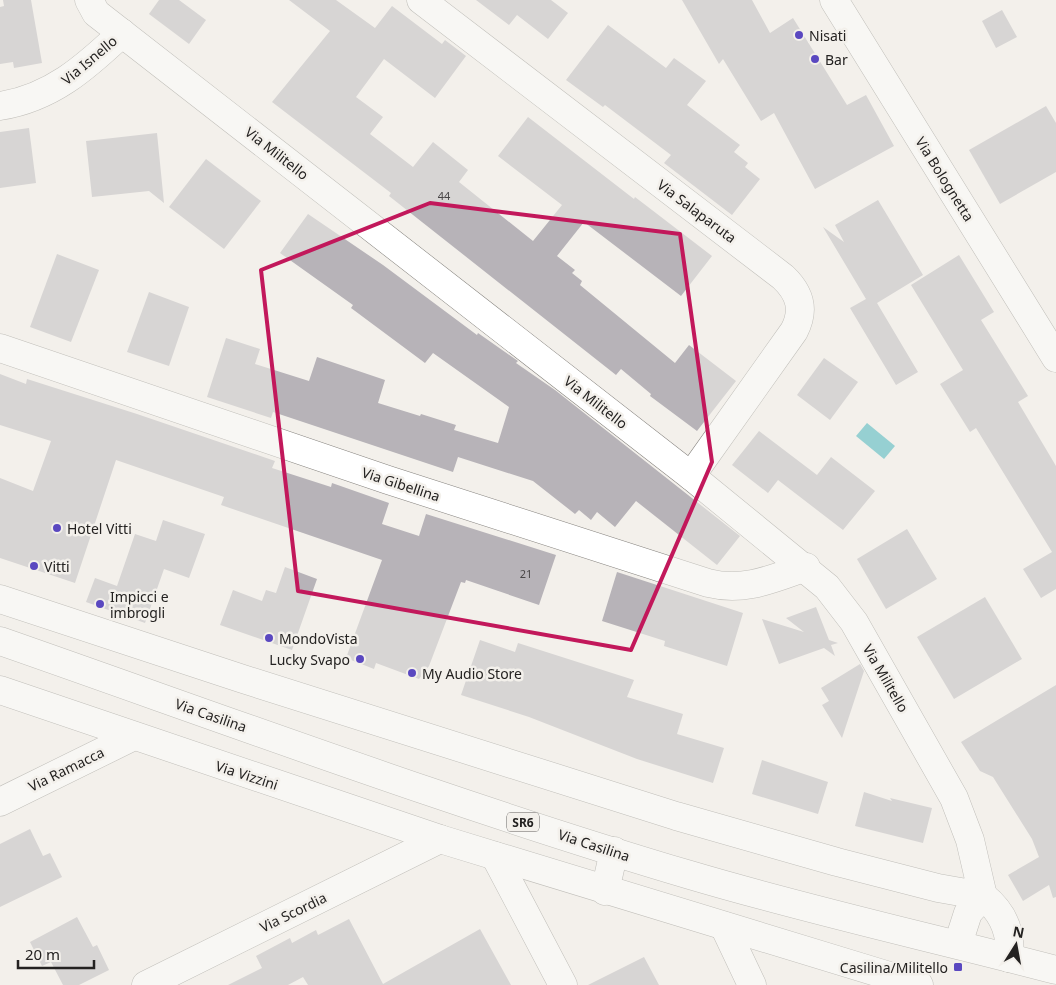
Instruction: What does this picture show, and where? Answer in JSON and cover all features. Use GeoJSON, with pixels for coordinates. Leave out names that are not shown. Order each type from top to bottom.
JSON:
{"type":"FeatureCollection","features":[{"type":"Feature","properties":{"kind":"street","name":"Via Salaparuta"},"geometry":{"type":"LineString","coordinates":[[421,0],[783,277],[798,295],[801,309],[794,331],[691,476]]}},
{"type":"Feature","properties":{"kind":"street","name":"Via Bolognetta"},"geometry":{"type":"LineString","coordinates":[[834,0],[1056,358]]}},
{"type":"Feature","properties":{"kind":"street","name":"Via Militello"},"geometry":{"type":"LineString","coordinates":[[89,2],[96,12],[122,33],[691,476],[806,567],[827,587],[854,622],[946,783],[962,815],[983,896],[998,911],[1008,931],[1009,958]]}},
{"type":"Feature","properties":{"kind":"street","name":"Via Isnello"},"geometry":{"type":"LineString","coordinates":[[0,106],[38,96],[69,80],[122,33]]}},
{"type":"Feature","properties":{"kind":"street","name":"Via Gibellina"},"geometry":{"type":"LineString","coordinates":[[0,348],[388,480],[708,583],[726,587],[752,586],[806,567]]}},
{"type":"Feature","properties":{"kind":"street"},"geometry":{"type":"LineString","coordinates":[[0,599],[252,682],[676,816],[938,888],[983,896]]}},
{"type":"Feature","properties":{"kind":"street","name":"Via Casilina"},"geometry":{"type":"LineString","coordinates":[[0,642],[614,851],[764,896],[1056,970]]}},
{"type":"Feature","properties":{"kind":"street","name":"Via Vizzini"},"geometry":{"type":"LineString","coordinates":[[0,690],[132,736],[605,891]]}},
{"type":"Feature","properties":{"kind":"street","name":"Via Ramacca"},"geometry":{"type":"LineString","coordinates":[[0,802],[132,736]]}},
{"type":"Feature","properties":{"kind":"street","name":"Via Scordia"},"geometry":{"type":"LineString","coordinates":[[146,985],[440,838]]}},
{"type":"Feature","properties":{"kind":"street"},"geometry":{"type":"LineString","coordinates":[[614,851],[605,891],[919,985]]}},
{"type":"Feature","properties":{"kind":"street"},"geometry":{"type":"LineString","coordinates":[[495,856],[558,983]]}},
{"type":"Feature","properties":{"kind":"street"},"geometry":{"type":"LineString","coordinates":[[958,944],[968,913],[983,896]]}},
{"type":"Feature","properties":{"kind":"street"},"geometry":{"type":"LineString","coordinates":[[724,926],[752,985]]}},
{"type":"Feature","properties":{"kind":"highlighted area"},"geometry":{"type":"Polygon","coordinates":[[[430,203],[680,234],[712,462],[631,650],[298,591],[261,270],[430,203]]]}},
{"type":"Feature","properties":{"kind":"water"},"geometry":{"type":"Polygon","coordinates":[[[867,423],[895,446],[884,459],[856,436],[867,423]]]}},
{"type":"Feature","properties":{"kind":"building"},"geometry":{"type":"Polygon","coordinates":[[[3,0],[31,0],[42,63],[14,68],[13,62],[0,64],[0,7],[4,6],[3,0]]]}},
{"type":"Feature","properties":{"kind":"building"},"geometry":{"type":"Polygon","coordinates":[[[159,0],[179,0],[206,20],[189,44],[149,14],[159,0]]]}},
{"type":"Feature","properties":{"kind":"building"},"geometry":{"type":"Polygon","coordinates":[[[289,0],[336,0],[375,28],[392,6],[442,44],[445,40],[466,56],[435,98],[384,59],[356,97],[383,117],[370,134],[413,167],[433,142],[468,170],[459,182],[533,241],[562,205],[498,156],[528,117],[634,199],[635,197],[712,256],[681,296],[584,222],[557,256],[575,270],[572,273],[582,281],[580,285],[675,363],[689,345],[736,381],[697,431],[650,396],[651,394],[621,369],[616,375],[389,196],[391,193],[272,102],[330,31],[289,0]]]}},
{"type":"Feature","properties":{"kind":"building"},"geometry":{"type":"Polygon","coordinates":[[[476,0],[551,0],[568,13],[548,39],[517,15],[509,25],[476,0]]]}},
{"type":"Feature","properties":{"kind":"building"},"geometry":{"type":"Polygon","coordinates":[[[682,0],[752,0],[770,33],[793,18],[847,105],[866,95],[894,146],[815,189],[774,113],[761,121],[723,59],[719,64],[682,0]]]}},
{"type":"Feature","properties":{"kind":"building"},"geometry":{"type":"Polygon","coordinates":[[[1002,10],[1017,37],[996,48],[982,21],[1002,10]]]}},
{"type":"Feature","properties":{"kind":"building"},"geometry":{"type":"Polygon","coordinates":[[[608,25],[666,68],[674,58],[706,81],[687,105],[740,145],[734,152],[748,163],[745,167],[760,179],[732,215],[664,163],[671,155],[605,105],[603,107],[566,80],[608,25]]]}},
{"type":"Feature","properties":{"kind":"building"},"geometry":{"type":"Polygon","coordinates":[[[1046,106],[1056,123],[1056,172],[1000,204],[969,150],[1046,106]]]}},
{"type":"Feature","properties":{"kind":"building"},"geometry":{"type":"Polygon","coordinates":[[[29,128],[36,183],[0,188],[0,132],[29,128]]]}},
{"type":"Feature","properties":{"kind":"building"},"geometry":{"type":"Polygon","coordinates":[[[157,133],[164,203],[149,191],[92,197],[86,141],[157,133]]]}},
{"type":"Feature","properties":{"kind":"building"},"geometry":{"type":"Polygon","coordinates":[[[206,159],[261,201],[224,249],[169,207],[206,159]]]}},
{"type":"Feature","properties":{"kind":"building"},"geometry":{"type":"Polygon","coordinates":[[[878,200],[923,275],[877,303],[918,372],[896,385],[850,308],[866,299],[823,227],[844,242],[835,225],[878,200]]]}},
{"type":"Feature","properties":{"kind":"building"},"geometry":{"type":"Polygon","coordinates":[[[308,214],[383,265],[477,335],[478,333],[518,361],[516,363],[555,390],[740,536],[717,565],[636,501],[615,527],[597,512],[591,520],[579,510],[575,514],[533,481],[458,457],[453,472],[273,412],[271,418],[207,397],[226,338],[260,349],[255,364],[309,381],[317,357],[385,380],[378,403],[456,425],[454,430],[498,443],[509,407],[433,353],[425,363],[351,308],[353,305],[280,253],[308,214]]]}},
{"type":"Feature","properties":{"kind":"building"},"geometry":{"type":"Polygon","coordinates":[[[57,254],[99,270],[71,342],[30,327],[57,254]]]}},
{"type":"Feature","properties":{"kind":"building"},"geometry":{"type":"Polygon","coordinates":[[[959,255],[994,312],[981,320],[1028,396],[1018,402],[1056,466],[1056,589],[1041,598],[1023,569],[1052,552],[976,428],[970,432],[940,384],[963,370],[911,285],[959,255]]]}},
{"type":"Feature","properties":{"kind":"building"},"geometry":{"type":"Polygon","coordinates":[[[149,292],[189,307],[169,366],[127,352],[149,292]]]}},
{"type":"Feature","properties":{"kind":"building"},"geometry":{"type":"Polygon","coordinates":[[[824,358],[858,382],[830,420],[797,395],[824,358]]]}},
{"type":"Feature","properties":{"kind":"building"},"geometry":{"type":"Polygon","coordinates":[[[0,374],[26,384],[27,379],[137,414],[275,461],[272,468],[331,487],[332,483],[389,503],[382,524],[419,536],[426,514],[556,555],[539,605],[466,580],[465,583],[461,582],[429,666],[419,679],[376,663],[374,669],[346,658],[382,560],[221,505],[224,497],[116,460],[75,583],[0,558],[0,478],[33,491],[51,441],[0,425],[0,374]]]}},
{"type":"Feature","properties":{"kind":"building"},"geometry":{"type":"Polygon","coordinates":[[[759,431],[817,475],[831,457],[875,491],[843,530],[778,480],[768,493],[732,465],[759,431]]]}},
{"type":"Feature","properties":{"kind":"building"},"geometry":{"type":"Polygon","coordinates":[[[163,520],[205,534],[189,578],[164,569],[145,623],[86,602],[95,578],[117,586],[135,534],[156,541],[163,520]]]}},
{"type":"Feature","properties":{"kind":"building"},"geometry":{"type":"Polygon","coordinates":[[[907,529],[937,579],[886,609],[857,559],[907,529]]]}},
{"type":"Feature","properties":{"kind":"building"},"geometry":{"type":"Polygon","coordinates":[[[285,567],[317,579],[292,650],[220,625],[233,590],[262,601],[266,590],[276,593],[285,567]]]}},
{"type":"Feature","properties":{"kind":"building"},"geometry":{"type":"Polygon","coordinates":[[[617,572],[743,613],[727,666],[664,646],[665,641],[602,621],[617,572]]]}},
{"type":"Feature","properties":{"kind":"building"},"geometry":{"type":"Polygon","coordinates":[[[985,597],[1022,659],[954,699],[917,637],[985,597]]]}},
{"type":"Feature","properties":{"kind":"building"},"geometry":{"type":"Polygon","coordinates":[[[816,607],[829,640],[838,643],[831,645],[835,656],[824,648],[779,664],[762,619],[804,632],[786,618],[816,607]]]}},
{"type":"Feature","properties":{"kind":"building"},"geometry":{"type":"Polygon","coordinates":[[[480,640],[515,652],[518,643],[634,680],[627,697],[683,714],[677,734],[724,748],[713,783],[637,759],[529,717],[461,695],[480,640]]]}},
{"type":"Feature","properties":{"kind":"building"},"geometry":{"type":"Polygon","coordinates":[[[860,664],[864,671],[842,738],[822,705],[829,701],[821,688],[860,664]]]}},
{"type":"Feature","properties":{"kind":"building"},"geometry":{"type":"Polygon","coordinates":[[[1056,685],[1056,897],[1053,898],[1049,885],[1023,901],[1008,875],[1039,857],[1032,839],[993,777],[980,771],[961,742],[1056,685]]]}},
{"type":"Feature","properties":{"kind":"building"},"geometry":{"type":"Polygon","coordinates":[[[762,760],[828,782],[818,814],[752,794],[762,760]]]}},
{"type":"Feature","properties":{"kind":"building"},"geometry":{"type":"Polygon","coordinates":[[[864,792],[892,801],[890,798],[932,808],[923,843],[855,826],[864,792]]]}},
{"type":"Feature","properties":{"kind":"building"},"geometry":{"type":"Polygon","coordinates":[[[30,829],[43,856],[50,853],[62,877],[0,907],[0,844],[30,829]]]}},
{"type":"Feature","properties":{"kind":"building"},"geometry":{"type":"Polygon","coordinates":[[[77,917],[93,947],[97,945],[109,970],[79,985],[63,985],[51,962],[42,966],[30,942],[77,917]]]}},
{"type":"Feature","properties":{"kind":"building"},"geometry":{"type":"Polygon","coordinates":[[[349,919],[383,984],[480,929],[511,985],[308,985],[303,977],[288,985],[228,985],[262,968],[256,956],[290,938],[292,943],[316,930],[318,935],[349,919]]]}},
{"type":"Feature","properties":{"kind":"building"},"geometry":{"type":"Polygon","coordinates":[[[644,957],[659,985],[588,985],[644,957]]]}},
{"type":"Feature","properties":{"kind":"place","name":"Nisati"},"geometry":{"type":"Point","coordinates":[799,35]}},
{"type":"Feature","properties":{"kind":"place","name":"Bar"},"geometry":{"type":"Point","coordinates":[815,59]}},
{"type":"Feature","properties":{"kind":"place","name":"Hotel Vitti"},"geometry":{"type":"Point","coordinates":[57,528]}},
{"type":"Feature","properties":{"kind":"place","name":"Vitti"},"geometry":{"type":"Point","coordinates":[34,566]}},
{"type":"Feature","properties":{"kind":"place","name":"Impicci e imbrogli"},"geometry":{"type":"Point","coordinates":[100,604]}},
{"type":"Feature","properties":{"kind":"place","name":"MondoVista"},"geometry":{"type":"Point","coordinates":[269,638]}},
{"type":"Feature","properties":{"kind":"place","name":"Lucky Svapo"},"geometry":{"type":"Point","coordinates":[360,659]}},
{"type":"Feature","properties":{"kind":"place","name":"My Audio Store"},"geometry":{"type":"Point","coordinates":[412,673]}},
{"type":"Feature","properties":{"kind":"place","name":"Casilina/Militello"},"geometry":{"type":"Point","coordinates":[958,967]}}]}
